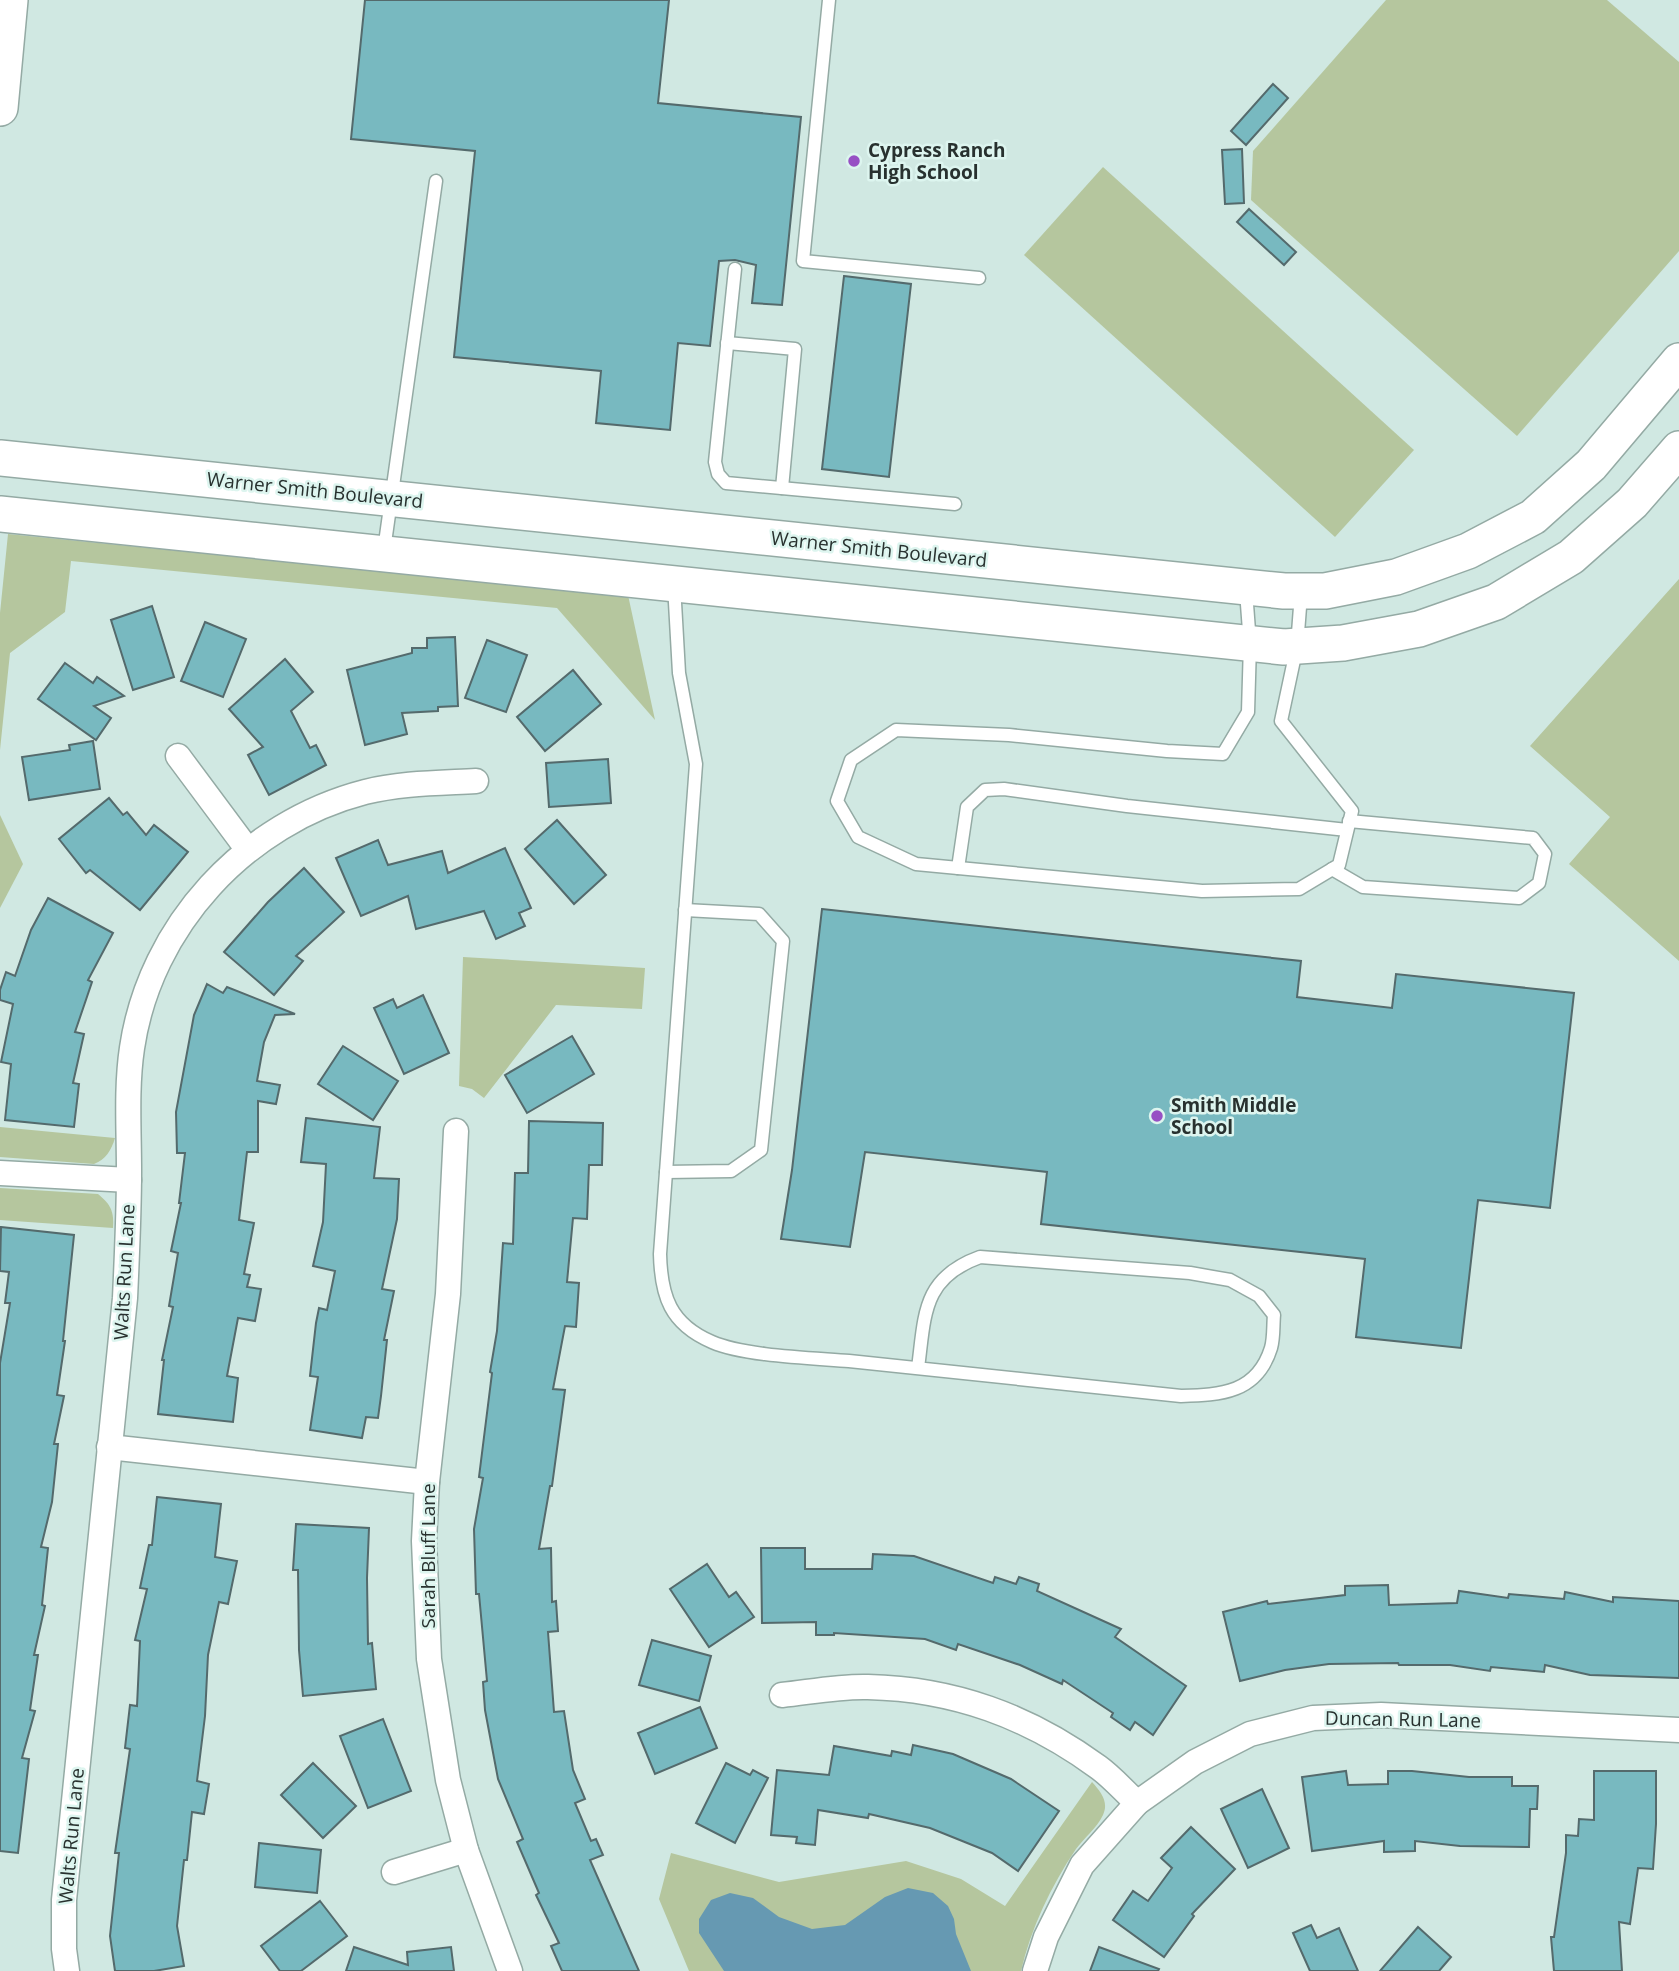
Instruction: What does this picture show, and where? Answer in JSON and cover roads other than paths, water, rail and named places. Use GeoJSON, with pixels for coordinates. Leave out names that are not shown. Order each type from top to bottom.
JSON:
{"type":"FeatureCollection","features":[{"type":"Feature","properties":{"kind":"street"},"geometry":{"type":"LineString","coordinates":[[0,108],[10,0]]}},
{"type":"Feature","properties":{"kind":"street","name":"Warner Smith Boulevard"},"geometry":{"type":"LineString","coordinates":[[0,458],[1245,587],[1325,591],[1396,576],[1468,551],[1533,517],[1591,465],[1679,361]]}},
{"type":"Feature","properties":{"kind":"street"},"geometry":{"type":"LineString","coordinates":[[0,514],[1250,644],[1297,646],[1343,642],[1419,629],[1496,602],[1572,557],[1632,503],[1679,449]]}},
{"type":"Feature","properties":{"kind":"street"},"geometry":{"type":"LineString","coordinates":[[178,756],[248,850]]}},
{"type":"Feature","properties":{"kind":"street","name":"Walts Run Lane"},"geometry":{"type":"LineString","coordinates":[[67,1971],[64,1900],[125,1298],[129,1180],[128,1106],[132,1049],[143,995],[171,937],[205,890],[248,850],[284,825],[321,806],[367,791],[475,781]]}},
{"type":"Feature","properties":{"kind":"street","name":"Sarah Bluff Lane"},"geometry":{"type":"LineString","coordinates":[[456,1131],[449,1294],[426,1482],[424,1541],[429,1659],[449,1780],[466,1850],[510,1971]]}},
{"type":"Feature","properties":{"kind":"street"},"geometry":{"type":"LineString","coordinates":[[0,1173],[129,1180]]}},
{"type":"Feature","properties":{"kind":"street"},"geometry":{"type":"LineString","coordinates":[[110,1447],[426,1482]]}},
{"type":"Feature","properties":{"kind":"street"},"geometry":{"type":"LineString","coordinates":[[782,1695],[866,1687],[931,1692],[995,1709],[1050,1736],[1100,1768],[1137,1803]]}},
{"type":"Feature","properties":{"kind":"street","name":"Duncan Run Lane"},"geometry":{"type":"LineString","coordinates":[[1035,1971],[1046,1937],[1082,1865],[1137,1803],[1195,1762],[1250,1734],[1313,1718],[1381,1715],[1679,1730]]}},
{"type":"Feature","properties":{"kind":"street"},"geometry":{"type":"LineString","coordinates":[[394,1872],[466,1850]]}},
{"type":"Feature","properties":{"kind":"lane"},"geometry":{"type":"LineString","coordinates":[[829,0],[803,261],[979,278]]}},
{"type":"Feature","properties":{"kind":"lane"},"geometry":{"type":"LineString","coordinates":[[384,554],[436,181]]}},
{"type":"Feature","properties":{"kind":"lane"},"geometry":{"type":"LineString","coordinates":[[735,269],[715,462],[718,474],[726,483],[955,504]]}},
{"type":"Feature","properties":{"kind":"lane"},"geometry":{"type":"LineString","coordinates":[[727,343],[795,349],[782,488]]}},
{"type":"Feature","properties":{"kind":"lane"},"geometry":{"type":"LineString","coordinates":[[674,584],[679,673],[696,764],[660,1254],[661,1282],[669,1308],[690,1329],[713,1343],[745,1351],[1181,1396],[1215,1395],[1244,1387],[1261,1369],[1271,1347],[1274,1315],[1259,1296],[1230,1280],[1190,1273],[980,1257],[961,1264],[940,1280],[926,1307],[918,1368]]}},
{"type":"Feature","properties":{"kind":"lane"},"geometry":{"type":"LineString","coordinates":[[1245,587],[1250,644],[1248,712],[1223,754],[1009,735],[896,730],[851,760],[837,802],[858,837],[916,864],[1202,891],[1299,889],[1339,865],[1352,811],[1281,721],[1297,646],[1301,591]]}},
{"type":"Feature","properties":{"kind":"lane"},"geometry":{"type":"LineString","coordinates":[[958,868],[967,807],[985,790],[1004,789],[1127,806],[1532,838],[1545,854],[1539,883],[1519,898],[1363,887],[1332,869]]}},
{"type":"Feature","properties":{"kind":"lane"},"geometry":{"type":"LineString","coordinates":[[666,1172],[731,1171],[761,1150],[783,941],[759,914],[685,910]]}},
{"type":"Feature","properties":{"kind":"water"},"geometry":{"type":"Polygon","coordinates":[[[908,1888],[933,1893],[948,1906],[971,1971],[724,1971],[699,1933],[699,1919],[711,1900],[730,1893],[753,1898],[779,1917],[812,1929],[845,1925],[885,1897],[908,1888]]]}},
{"type":"Feature","properties":{"kind":"place","name":"Cypress Ranch High School"},"geometry":{"type":"Point","coordinates":[854,161]}},
{"type":"Feature","properties":{"kind":"place","name":"Smith Middle School"},"geometry":{"type":"Point","coordinates":[1157,1116]}}]}
